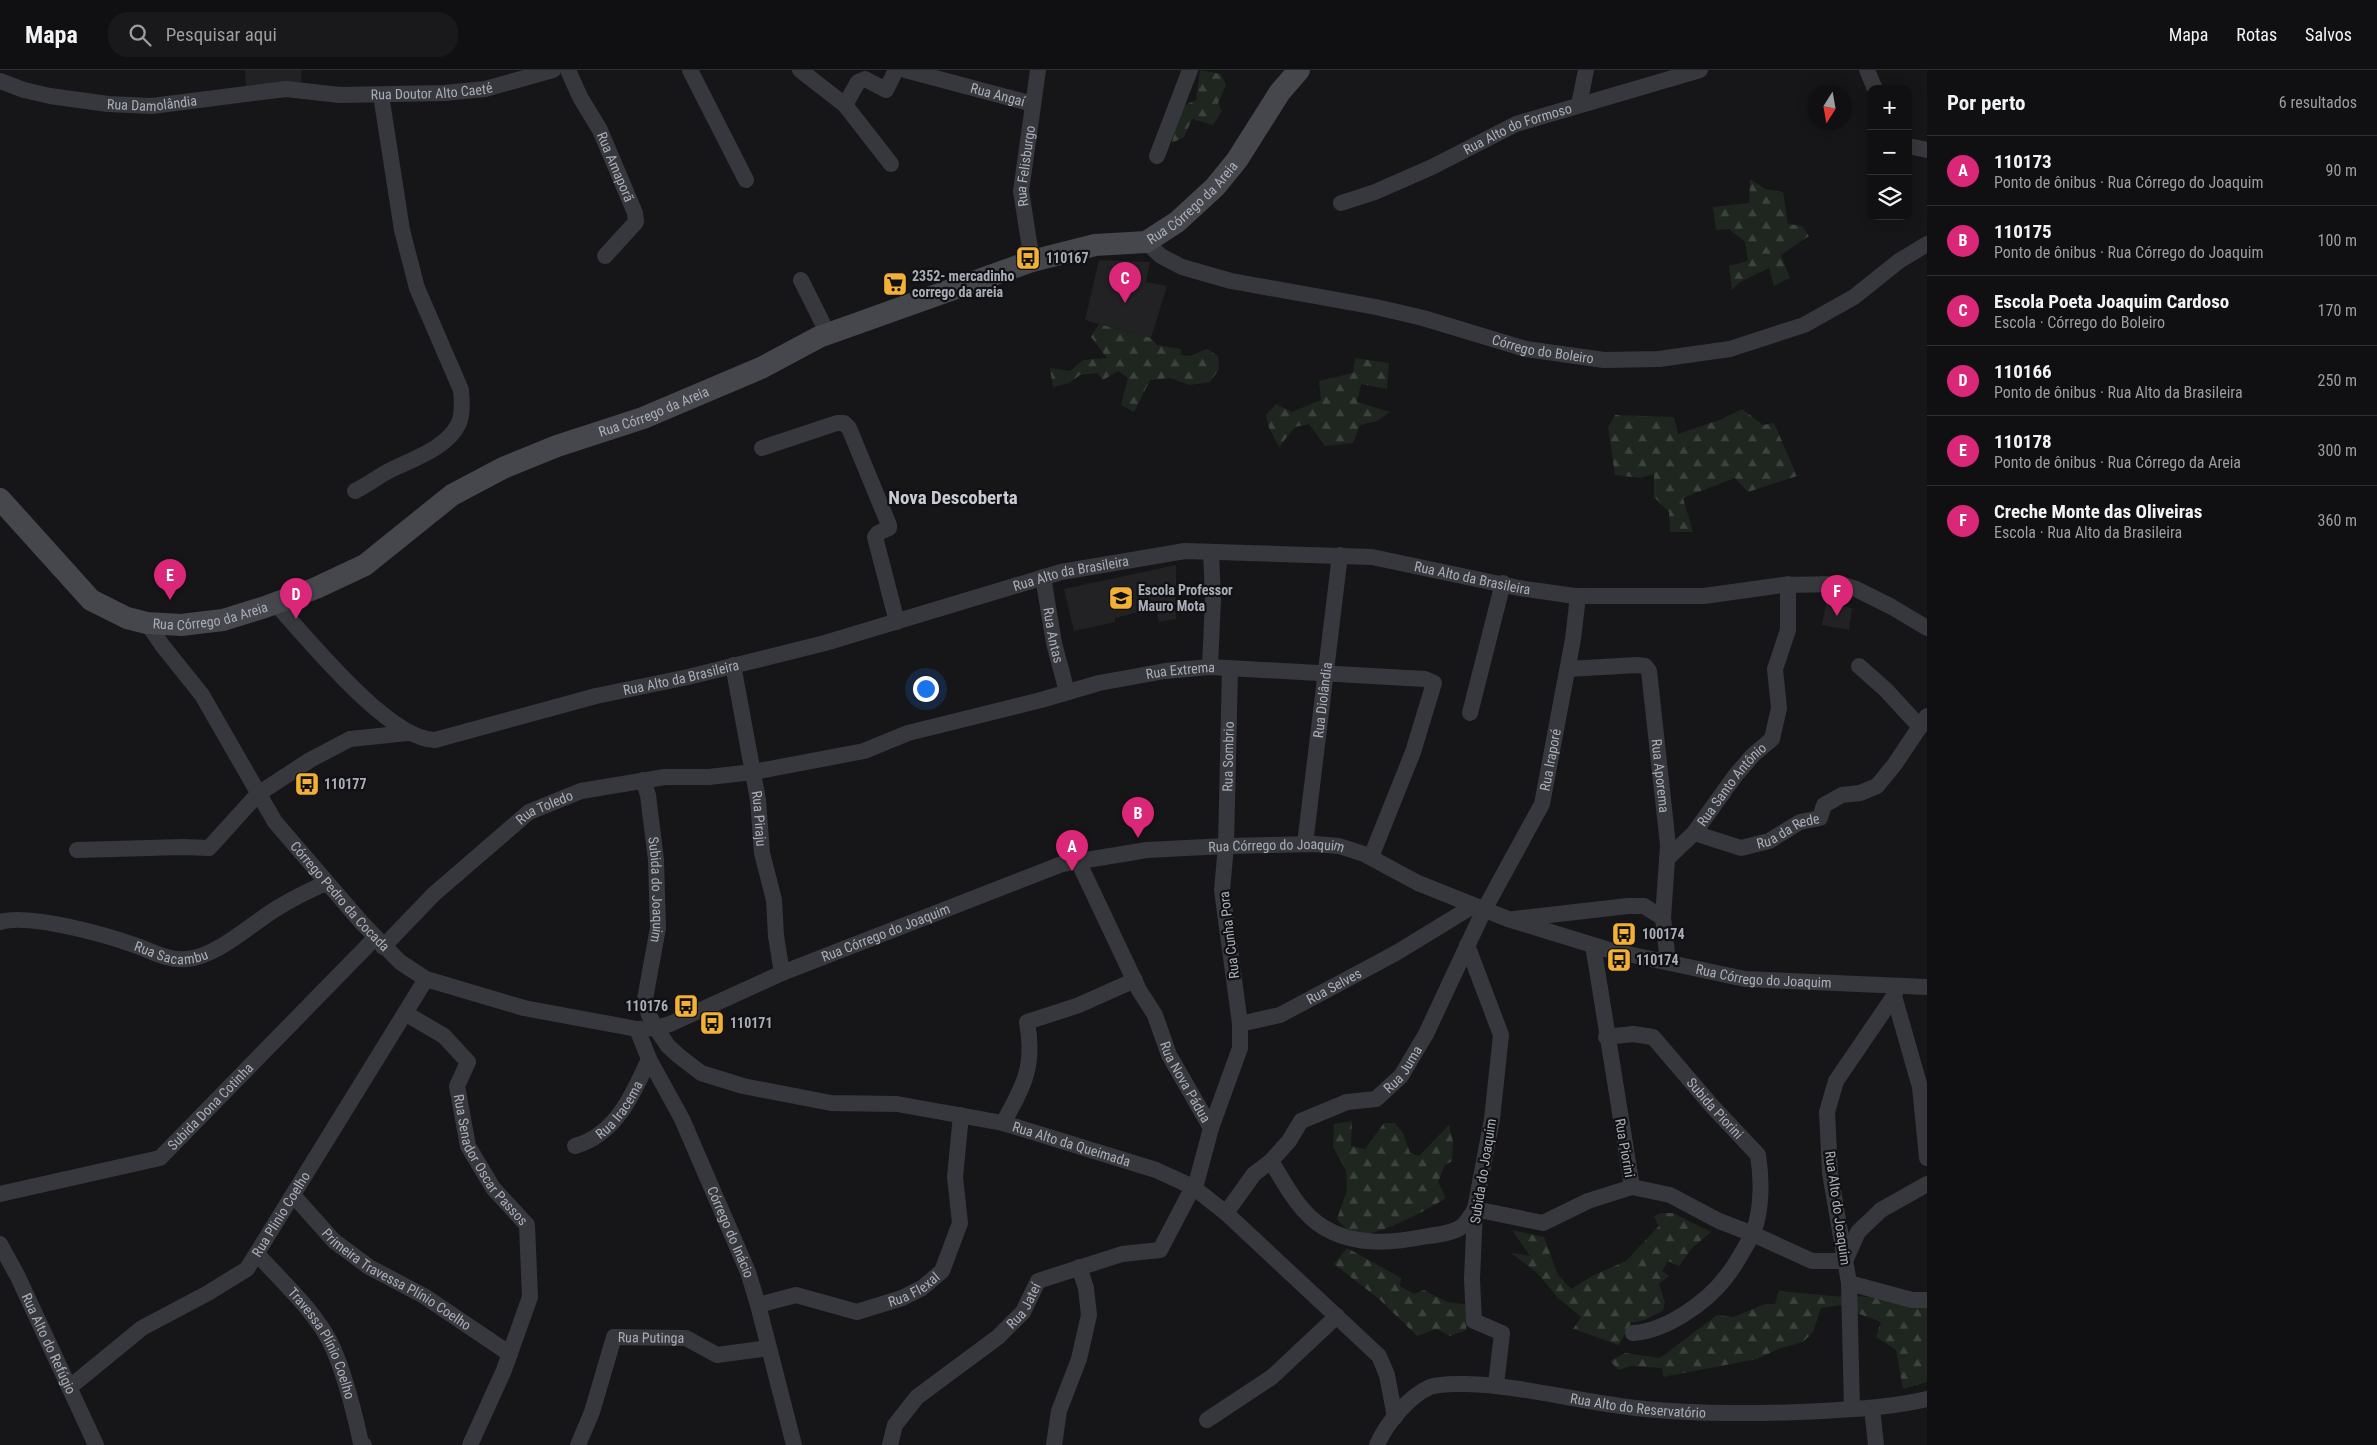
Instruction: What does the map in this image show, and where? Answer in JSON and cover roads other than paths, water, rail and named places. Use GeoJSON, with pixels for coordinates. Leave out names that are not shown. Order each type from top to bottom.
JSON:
{"type":"FeatureCollection","features":[{"type":"Feature","properties":{"kind":"street","name":"Rua Doutor Alto Caeté"},"geometry":{"type":"LineString","coordinates":[[307,90],[340,95],[444,94],[486,89],[553,70]]}},
{"type":"Feature","properties":{"kind":"street","name":"Rua Amaporã"},"geometry":{"type":"LineString","coordinates":[[568,70],[580,97],[600,130],[635,213],[636,222],[605,256]]}},
{"type":"Feature","properties":{"kind":"street"},"geometry":{"type":"LineString","coordinates":[[690,70],[746,180]]}},
{"type":"Feature","properties":{"kind":"street"},"geometry":{"type":"LineString","coordinates":[[800,70],[845,105],[891,164]]}},
{"type":"Feature","properties":{"kind":"street"},"geometry":{"type":"LineString","coordinates":[[845,105],[858,82],[865,78],[886,90],[896,70]]}},
{"type":"Feature","properties":{"kind":"street","name":"Rua Angaí"},"geometry":{"type":"LineString","coordinates":[[905,70],[1033,104]]}},
{"type":"Feature","properties":{"kind":"street","name":"Rua Felisburgo"},"geometry":{"type":"LineString","coordinates":[[1032,260],[1021,191],[1038,70]]}},
{"type":"Feature","properties":{"kind":"street"},"geometry":{"type":"LineString","coordinates":[[1157,156],[1190,70]]}},
{"type":"Feature","properties":{"kind":"street","name":"Rua Córrego da Areia"},"geometry":{"type":"LineString","coordinates":[[0,499],[92,600],[127,618],[147,623],[182,625],[223,620],[275,604],[316,588],[365,565],[452,495],[503,468],[557,446],[643,418],[761,368],[828,334],[1032,260],[1095,245],[1146,242],[1177,222],[1214,187],[1237,160],[1280,92],[1299,70]]}},
{"type":"Feature","properties":{"kind":"street"},"geometry":{"type":"LineString","coordinates":[[1579,104],[1586,70]]}},
{"type":"Feature","properties":{"kind":"street","name":"Rua Alto do Formoso"},"geometry":{"type":"LineString","coordinates":[[1341,203],[1375,192],[1432,167],[1516,124],[1700,70]]}},
{"type":"Feature","properties":{"kind":"street"},"geometry":{"type":"LineString","coordinates":[[1867,70],[1873,85]]}},
{"type":"Feature","properties":{"kind":"street","name":"Rua Damolândia"},"geometry":{"type":"LineString","coordinates":[[0,81],[24,90],[50,96],[152,106],[256,92],[307,90]]}},
{"type":"Feature","properties":{"kind":"street"},"geometry":{"type":"LineString","coordinates":[[355,491],[384,473],[426,453],[451,434],[460,423],[462,401],[461,390],[417,288],[410,263],[402,230],[381,95]]}},
{"type":"Feature","properties":{"kind":"street"},"geometry":{"type":"LineString","coordinates":[[1912,147],[1927,150]]}},
{"type":"Feature","properties":{"kind":"street","name":"Córrego do Boleiro"},"geometry":{"type":"LineString","coordinates":[[1146,242],[1161,256],[1182,267],[1231,281],[1376,307],[1423,318],[1526,349],[1604,360],[1659,359],[1713,352],[1730,349],[1804,325],[1848,301],[1899,261],[1927,244]]}},
{"type":"Feature","properties":{"kind":"street"},"geometry":{"type":"LineString","coordinates":[[801,280],[828,334]]}},
{"type":"Feature","properties":{"kind":"street"},"geometry":{"type":"LineString","coordinates":[[762,448],[837,423],[844,423],[849,428],[889,524],[889,528],[878,533],[875,537],[897,622]]}},
{"type":"Feature","properties":{"kind":"street","name":"Rua Alto da Brasileira"},"geometry":{"type":"LineString","coordinates":[[275,604],[365,700],[389,720],[408,733],[423,740],[450,738],[596,696],[825,643],[1061,572],[1185,551],[1372,557],[1503,584],[1578,596],[1704,596],[1788,584],[1840,584],[1856,589],[1892,607],[1927,628]]}},
{"type":"Feature","properties":{"kind":"street"},"geometry":{"type":"LineString","coordinates":[[1210,667],[1213,599],[1211,552]]}},
{"type":"Feature","properties":{"kind":"street","name":"Rua Diolândia"},"geometry":{"type":"LineString","coordinates":[[1305,844],[1340,555]]}},
{"type":"Feature","properties":{"kind":"street","name":"Rua Antas"},"geometry":{"type":"LineString","coordinates":[[1043,577],[1054,643],[1067,692]]}},
{"type":"Feature","properties":{"kind":"street"},"geometry":{"type":"LineString","coordinates":[[1470,713],[1503,584]]}},
{"type":"Feature","properties":{"kind":"street","name":"Rua Santo Antônio"},"geometry":{"type":"LineString","coordinates":[[1667,859],[1694,833],[1735,776],[1753,755],[1772,740],[1779,708],[1775,669],[1788,630],[1788,584]]}},
{"type":"Feature","properties":{"kind":"street","name":"Rua Iraporé"},"geometry":{"type":"LineString","coordinates":[[1478,908],[1542,804],[1568,669],[1578,596]]}},
{"type":"Feature","properties":{"kind":"street","name":"Córrego Pedro da Cocada"},"geometry":{"type":"LineString","coordinates":[[147,623],[202,695],[276,822],[326,883],[379,942],[400,962],[426,978],[524,1008],[637,1029]]}},
{"type":"Feature","properties":{"kind":"street","name":"Rua Piraju"},"geometry":{"type":"LineString","coordinates":[[733,665],[753,772],[762,852],[774,900],[776,936],[782,973]]}},
{"type":"Feature","properties":{"kind":"street","name":"Rua Aporema"},"geometry":{"type":"LineString","coordinates":[[1568,669],[1637,665],[1644,666],[1649,671],[1668,845],[1663,918],[1668,962]]}},
{"type":"Feature","properties":{"kind":"street"},"geometry":{"type":"LineString","coordinates":[[1859,666],[1923,721]]}},
{"type":"Feature","properties":{"kind":"street","name":"Rua Extrema"},"geometry":{"type":"LineString","coordinates":[[753,772],[864,752],[908,732],[1124,677],[1210,667],[1425,679],[1434,683],[1414,752],[1371,857]]}},
{"type":"Feature","properties":{"kind":"street","name":"Rua Sombrio"},"geometry":{"type":"LineString","coordinates":[[1226,846],[1230,668]]}},
{"type":"Feature","properties":{"kind":"street","name":"Rua da Rede"},"geometry":{"type":"LineString","coordinates":[[1694,833],[1740,848],[1769,841],[1800,822],[1820,818],[1824,805],[1842,795],[1860,793],[1877,786],[1895,764],[1923,721]]}},
{"type":"Feature","properties":{"kind":"street"},"geometry":{"type":"LineString","coordinates":[[77,850],[209,848],[258,794],[310,760],[350,739],[408,733]]}},
{"type":"Feature","properties":{"kind":"street","name":"Rua Toledo"},"geometry":{"type":"LineString","coordinates":[[379,942],[529,812],[581,791],[643,780],[753,772]]}},
{"type":"Feature","properties":{"kind":"street","name":"Subida do Joaquim"},"geometry":{"type":"LineString","coordinates":[[643,780],[648,796],[656,860],[658,928],[646,999],[648,1015],[656,1028]]}},
{"type":"Feature","properties":{"kind":"street","name":"Rua Córrego do Joaquim"},"geometry":{"type":"LineString","coordinates":[[637,1029],[656,1028],[670,1024],[782,973],[1062,864],[1147,850],[1226,846],[1305,844],[1339,846],[1371,857],[1418,883],[1508,919],[1593,945],[1745,979],[1896,991],[1927,987]]}},
{"type":"Feature","properties":{"kind":"street","name":"Rua Cunha Pora"},"geometry":{"type":"LineString","coordinates":[[1211,1128],[1240,1048],[1240,1024],[1223,899],[1226,846]]}},
{"type":"Feature","properties":{"kind":"street","name":"Rua Nova Pádua"},"geometry":{"type":"LineString","coordinates":[[1078,861],[1135,980],[1154,1015],[1169,1055],[1211,1128],[1194,1187]]}},
{"type":"Feature","properties":{"kind":"street","name":"Rua Sacambu"},"geometry":{"type":"LineString","coordinates":[[0,922],[35,921],[116,939],[159,956],[189,959],[203,955],[221,946],[279,907],[326,883]]}},
{"type":"Feature","properties":{"kind":"street"},"geometry":{"type":"LineString","coordinates":[[1508,919],[1628,906],[1644,906],[1663,918]]}},
{"type":"Feature","properties":{"kind":"street","name":"Rua Selves"},"geometry":{"type":"LineString","coordinates":[[1240,1024],[1280,1016],[1478,908]]}},
{"type":"Feature","properties":{"kind":"street","name":"Rua Juma"},"geometry":{"type":"LineString","coordinates":[[1226,1213],[1254,1174],[1271,1161],[1289,1141],[1301,1121],[1346,1102],[1376,1099],[1401,1076],[1426,1034],[1467,945],[1478,908]]}},
{"type":"Feature","properties":{"kind":"street","name":"Subida Dona Cotinha"},"geometry":{"type":"LineString","coordinates":[[0,1194],[160,1158],[379,942]]}},
{"type":"Feature","properties":{"kind":"street","name":"Subida do Joaquim"},"geometry":{"type":"LineString","coordinates":[[1467,945],[1501,1035],[1492,1119],[1475,1209],[1472,1279],[1474,1321],[1502,1333],[1496,1385]]}},
{"type":"Feature","properties":{"kind":"street","name":"Rua Piorini"},"geometry":{"type":"LineString","coordinates":[[1475,1209],[1543,1223],[1588,1201],[1632,1187],[1606,1037],[1593,945]]}},
{"type":"Feature","properties":{"kind":"street","name":"Rua Plinio Coelho"},"geometry":{"type":"LineString","coordinates":[[70,1387],[142,1328],[208,1293],[247,1269],[426,978]]}},
{"type":"Feature","properties":{"kind":"street"},"geometry":{"type":"LineString","coordinates":[[1003,1123],[1023,1088],[1030,1059],[1027,1022],[1079,1005],[1135,980]]}},
{"type":"Feature","properties":{"kind":"street"},"geometry":{"type":"LineString","coordinates":[[1896,991],[1920,1088],[1927,1158]]}},
{"type":"Feature","properties":{"kind":"street","name":"Rua Alto do Joaquim"},"geometry":{"type":"LineString","coordinates":[[1852,1409],[1849,1283],[1830,1173],[1827,1112],[1836,1081],[1896,991]]}},
{"type":"Feature","properties":{"kind":"street","name":"Rua Senador Oscar Passos"},"geometry":{"type":"LineString","coordinates":[[405,1013],[444,1036],[468,1062],[457,1086],[468,1146],[493,1188],[528,1226],[530,1297],[510,1354],[470,1445]]}},
{"type":"Feature","properties":{"kind":"street","name":"Rua Alto da Queimada"},"geometry":{"type":"LineString","coordinates":[[656,1028],[668,1046],[701,1073],[743,1086],[831,1103],[897,1104],[1003,1123],[1119,1157],[1194,1187],[1226,1213],[1379,1356],[1387,1375],[1396,1417]]}},
{"type":"Feature","properties":{"kind":"street","name":"Córrego do Inácio"},"geometry":{"type":"LineString","coordinates":[[637,1029],[649,1059],[682,1119],[748,1272],[794,1445]]}},
{"type":"Feature","properties":{"kind":"street","name":"Subida Piorini"},"geometry":{"type":"LineString","coordinates":[[1606,1037],[1633,1034],[1653,1037],[1712,1106],[1758,1154],[1760,1198],[1758,1220],[1753,1234],[1726,1278],[1691,1309],[1669,1323],[1646,1332],[1633,1333]]}},
{"type":"Feature","properties":{"kind":"street","name":"Rua Iracema"},"geometry":{"type":"LineString","coordinates":[[574,1146],[589,1142],[600,1136],[619,1115],[638,1084],[649,1059]]}},
{"type":"Feature","properties":{"kind":"street","name":"Rua Flexal"},"geometry":{"type":"LineString","coordinates":[[758,1306],[796,1295],[857,1312],[902,1298],[922,1288],[942,1270],[960,1223],[956,1177],[961,1115]]}},
{"type":"Feature","properties":{"kind":"street"},"geometry":{"type":"LineString","coordinates":[[1271,1161],[1296,1202],[1322,1227],[1356,1240],[1392,1243],[1438,1235],[1461,1227],[1475,1209]]}},
{"type":"Feature","properties":{"kind":"street"},"geometry":{"type":"LineString","coordinates":[[1632,1187],[1670,1195],[1719,1221],[1812,1260],[1845,1261],[1858,1232],[1881,1210],[1927,1184]]}},
{"type":"Feature","properties":{"kind":"street","name":"Rua Jateí"},"geometry":{"type":"LineString","coordinates":[[890,1445],[895,1425],[917,1397],[998,1337],[1023,1312],[1038,1281],[1122,1254],[1160,1250],[1194,1187]]}},
{"type":"Feature","properties":{"kind":"street","name":"Primeira Travessa Plínio Coelho"},"geometry":{"type":"LineString","coordinates":[[293,1195],[334,1241],[369,1267],[424,1296],[510,1354]]}},
{"type":"Feature","properties":{"kind":"street","name":"Rua Alto do Refúgio"},"geometry":{"type":"LineString","coordinates":[[0,1244],[18,1276],[96,1445]]}},
{"type":"Feature","properties":{"kind":"street","name":"Travessa Plínio Coelho"},"geometry":{"type":"LineString","coordinates":[[257,1254],[307,1308],[326,1334],[344,1379],[360,1443],[364,1445]]}},
{"type":"Feature","properties":{"kind":"street"},"geometry":{"type":"LineString","coordinates":[[1054,1445],[1059,1411],[1079,1360],[1089,1314],[1086,1288],[1079,1267]]}},
{"type":"Feature","properties":{"kind":"street"},"geometry":{"type":"LineString","coordinates":[[1849,1283],[1912,1300],[1927,1300]]}},
{"type":"Feature","properties":{"kind":"street"},"geometry":{"type":"LineString","coordinates":[[1206,1420],[1272,1377],[1337,1316]]}},
{"type":"Feature","properties":{"kind":"street","name":"Rua Putinga"},"geometry":{"type":"LineString","coordinates":[[578,1445],[592,1412],[614,1337],[686,1338],[718,1355],[769,1348]]}},
{"type":"Feature","properties":{"kind":"street","name":"Rua Alto do Reservatório"},"geometry":{"type":"LineString","coordinates":[[1377,1445],[1396,1417],[1413,1398],[1430,1387],[1453,1384],[1496,1385],[1635,1408],[1693,1413],[1758,1413],[1872,1408],[1900,1405],[1927,1399]]}},
{"type":"Feature","properties":{"kind":"street"},"geometry":{"type":"LineString","coordinates":[[1872,1408],[1876,1445]]}},
{"type":"Feature","properties":{"kind":"place","name":"110167"},"geometry":{"type":"Point","coordinates":[1028,258]}},
{"type":"Feature","properties":{"kind":"place","name":"2352- mercadinho corrego da areia"},"geometry":{"type":"Point","coordinates":[895,284]}},
{"type":"Feature","properties":{"kind":"place","name":"Escola Poeta Joaquim Cardoso"},"geometry":{"type":"Point","coordinates":[1125,303]}},
{"type":"Feature","properties":{"kind":"place","name":"Escola Professor Mauro Mota"},"geometry":{"type":"Point","coordinates":[1121,598]}},
{"type":"Feature","properties":{"kind":"place","name":"110178"},"geometry":{"type":"Point","coordinates":[170,600]}},
{"type":"Feature","properties":{"kind":"place","name":"Creche Monte das Oliveiras"},"geometry":{"type":"Point","coordinates":[1837,616]}},
{"type":"Feature","properties":{"kind":"place","name":"110166"},"geometry":{"type":"Point","coordinates":[296,619]}},
{"type":"Feature","properties":{"kind":"place","name":"110177"},"geometry":{"type":"Point","coordinates":[307,784]}},
{"type":"Feature","properties":{"kind":"place","name":"110175"},"geometry":{"type":"Point","coordinates":[1138,838]}},
{"type":"Feature","properties":{"kind":"place","name":"110173"},"geometry":{"type":"Point","coordinates":[1072,871]}},
{"type":"Feature","properties":{"kind":"place","name":"100174"},"geometry":{"type":"Point","coordinates":[1624,934]}},
{"type":"Feature","properties":{"kind":"place","name":"110174"},"geometry":{"type":"Point","coordinates":[1619,960]}},
{"type":"Feature","properties":{"kind":"place","name":"110176"},"geometry":{"type":"Point","coordinates":[686,1006]}},
{"type":"Feature","properties":{"kind":"place","name":"110171"},"geometry":{"type":"Point","coordinates":[712,1023]}},
{"type":"Feature","properties":{"kind":"district","name":"Nova Descoberta"},"geometry":{"type":"Point","coordinates":[953,497]}}]}
